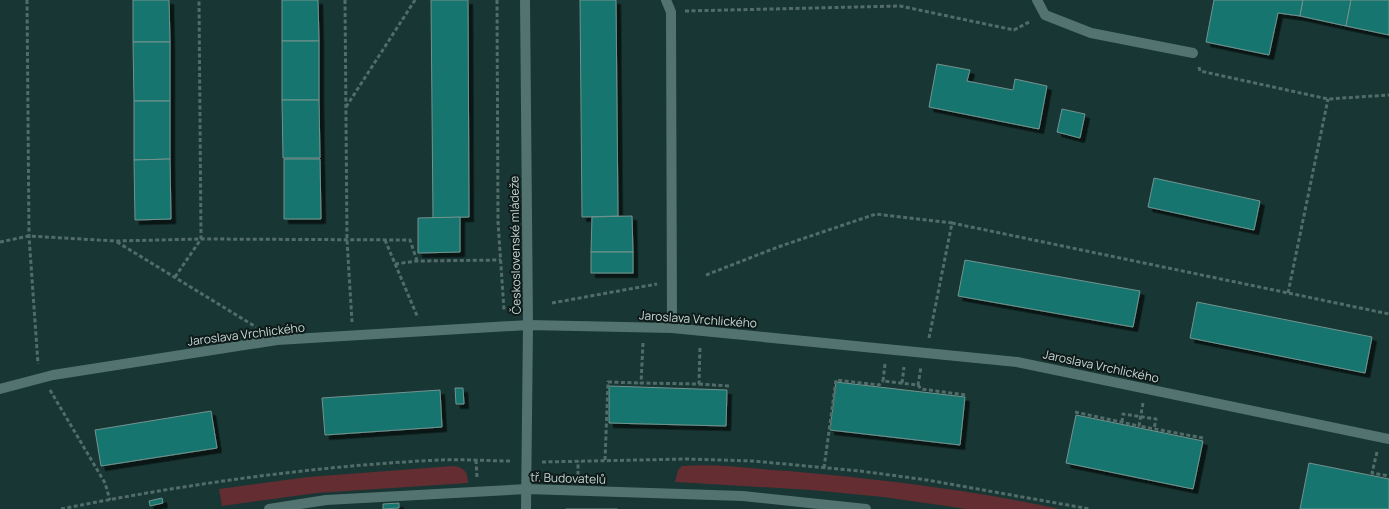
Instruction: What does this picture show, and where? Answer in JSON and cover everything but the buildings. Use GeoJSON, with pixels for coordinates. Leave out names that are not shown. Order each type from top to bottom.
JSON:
{"type":"FeatureCollection","features":[{"type":"Feature","properties":{"kind":"street","name":"Československé mládeže"},"geometry":{"type":"LineString","coordinates":[[525,0],[528,326],[526,509]]}},
{"type":"Feature","properties":{"kind":"street"},"geometry":{"type":"LineString","coordinates":[[666,0],[671,12],[672,328]]}},
{"type":"Feature","properties":{"kind":"street"},"geometry":{"type":"LineString","coordinates":[[1037,0],[1045,14],[1091,33],[1193,53]]}},
{"type":"Feature","properties":{"kind":"street","name":"Jaroslava Vrchlického"},"geometry":{"type":"LineString","coordinates":[[0,389],[44,382],[53,375],[277,340],[528,326],[672,328],[924,356],[1017,362],[1389,439]]}},
{"type":"Feature","properties":{"kind":"street","name":"tř. Budovatelů"},"geometry":{"type":"LineString","coordinates":[[269,509],[326,500],[527,489],[743,496],[866,509]]}},
{"type":"Feature","properties":{"kind":"path"},"geometry":{"type":"LineString","coordinates":[[26,0],[29,236],[44,382],[105,483],[110,500]]}},
{"type":"Feature","properties":{"kind":"path"},"geometry":{"type":"LineString","coordinates":[[175,277],[202,240],[199,0]]}},
{"type":"Feature","properties":{"kind":"path"},"geometry":{"type":"LineString","coordinates":[[345,0],[347,240],[352,336]]}},
{"type":"Feature","properties":{"kind":"path"},"geometry":{"type":"LineString","coordinates":[[346,108],[415,0]]}},
{"type":"Feature","properties":{"kind":"path"},"geometry":{"type":"LineString","coordinates":[[497,0],[498,222],[504,310]]}},
{"type":"Feature","properties":{"kind":"path"},"geometry":{"type":"LineString","coordinates":[[671,12],[900,6],[1014,30],[1045,14]]}},
{"type":"Feature","properties":{"kind":"path"},"geometry":{"type":"LineString","coordinates":[[1193,53],[1200,71],[1328,99],[1389,95]]}},
{"type":"Feature","properties":{"kind":"path"},"geometry":{"type":"LineString","coordinates":[[1288,293],[1328,99]]}},
{"type":"Feature","properties":{"kind":"path"},"geometry":{"type":"LineString","coordinates":[[706,275],[778,247],[876,214],[952,223],[1389,314]]}},
{"type":"Feature","properties":{"kind":"path"},"geometry":{"type":"LineString","coordinates":[[918,386],[952,223]]}},
{"type":"Feature","properties":{"kind":"path"},"geometry":{"type":"LineString","coordinates":[[0,242],[29,236],[116,242],[410,240],[417,261]]}},
{"type":"Feature","properties":{"kind":"path"},"geometry":{"type":"LineString","coordinates":[[385,240],[423,332]]}},
{"type":"Feature","properties":{"kind":"path"},"geometry":{"type":"LineString","coordinates":[[116,242],[277,340]]}},
{"type":"Feature","properties":{"kind":"path"},"geometry":{"type":"LineString","coordinates":[[396,264],[417,261],[500,260]]}},
{"type":"Feature","properties":{"kind":"path"},"geometry":{"type":"LineString","coordinates":[[552,304],[662,283]]}},
{"type":"Feature","properties":{"kind":"path"},"geometry":{"type":"LineString","coordinates":[[641,383],[643,340]]}},
{"type":"Feature","properties":{"kind":"path"},"geometry":{"type":"LineString","coordinates":[[699,384],[700,343]]}},
{"type":"Feature","properties":{"kind":"path"},"geometry":{"type":"LineString","coordinates":[[824,468],[836,380],[879,385],[884,381],[886,356]]}},
{"type":"Feature","properties":{"kind":"path"},"geometry":{"type":"LineString","coordinates":[[902,384],[904,366]]}},
{"type":"Feature","properties":{"kind":"path"},"geometry":{"type":"LineString","coordinates":[[884,381],[918,386],[921,389],[966,395]]}},
{"type":"Feature","properties":{"kind":"path"},"geometry":{"type":"LineString","coordinates":[[606,460],[608,382],[729,386]]}},
{"type":"Feature","properties":{"kind":"path"},"geometry":{"type":"LineString","coordinates":[[1139,426],[1144,397]]}},
{"type":"Feature","properties":{"kind":"path"},"geometry":{"type":"LineString","coordinates":[[1075,412],[1202,438]]}},
{"type":"Feature","properties":{"kind":"path"},"geometry":{"type":"LineString","coordinates":[[1122,422],[1123,414],[1156,419],[1154,429]]}},
{"type":"Feature","properties":{"kind":"path"},"geometry":{"type":"LineString","coordinates":[[1378,444],[1372,473],[1389,476]]}},
{"type":"Feature","properties":{"kind":"path"},"geometry":{"type":"LineString","coordinates":[[541,462],[719,459],[824,468],[946,482],[1090,509]]}},
{"type":"Feature","properties":{"kind":"path"},"geometry":{"type":"LineString","coordinates":[[61,509],[263,476],[324,469],[442,460],[515,461]]}},
{"type":"Feature","properties":{"kind":"path"},"geometry":{"type":"LineString","coordinates":[[476,460],[477,482]]}},
{"type":"Feature","properties":{"kind":"path"},"geometry":{"type":"LineString","coordinates":[[578,461],[578,482]]}},
{"type":"Feature","properties":{"kind":"shaded area"},"geometry":{"type":"Polygon","coordinates":[[[708,465],[857,478],[959,491],[1060,509],[967,509],[883,497],[811,490],[675,482],[678,470],[682,466],[708,465]]]}},
{"type":"Feature","properties":{"kind":"shaded area"},"geometry":{"type":"Polygon","coordinates":[[[453,466],[465,471],[468,483],[317,493],[222,506],[219,489],[308,477],[453,466]]]}},
{"type":"Feature","properties":{"kind":"tram line"},"geometry":{"type":"LineString","coordinates":[[566,509],[617,509]]}}]}
